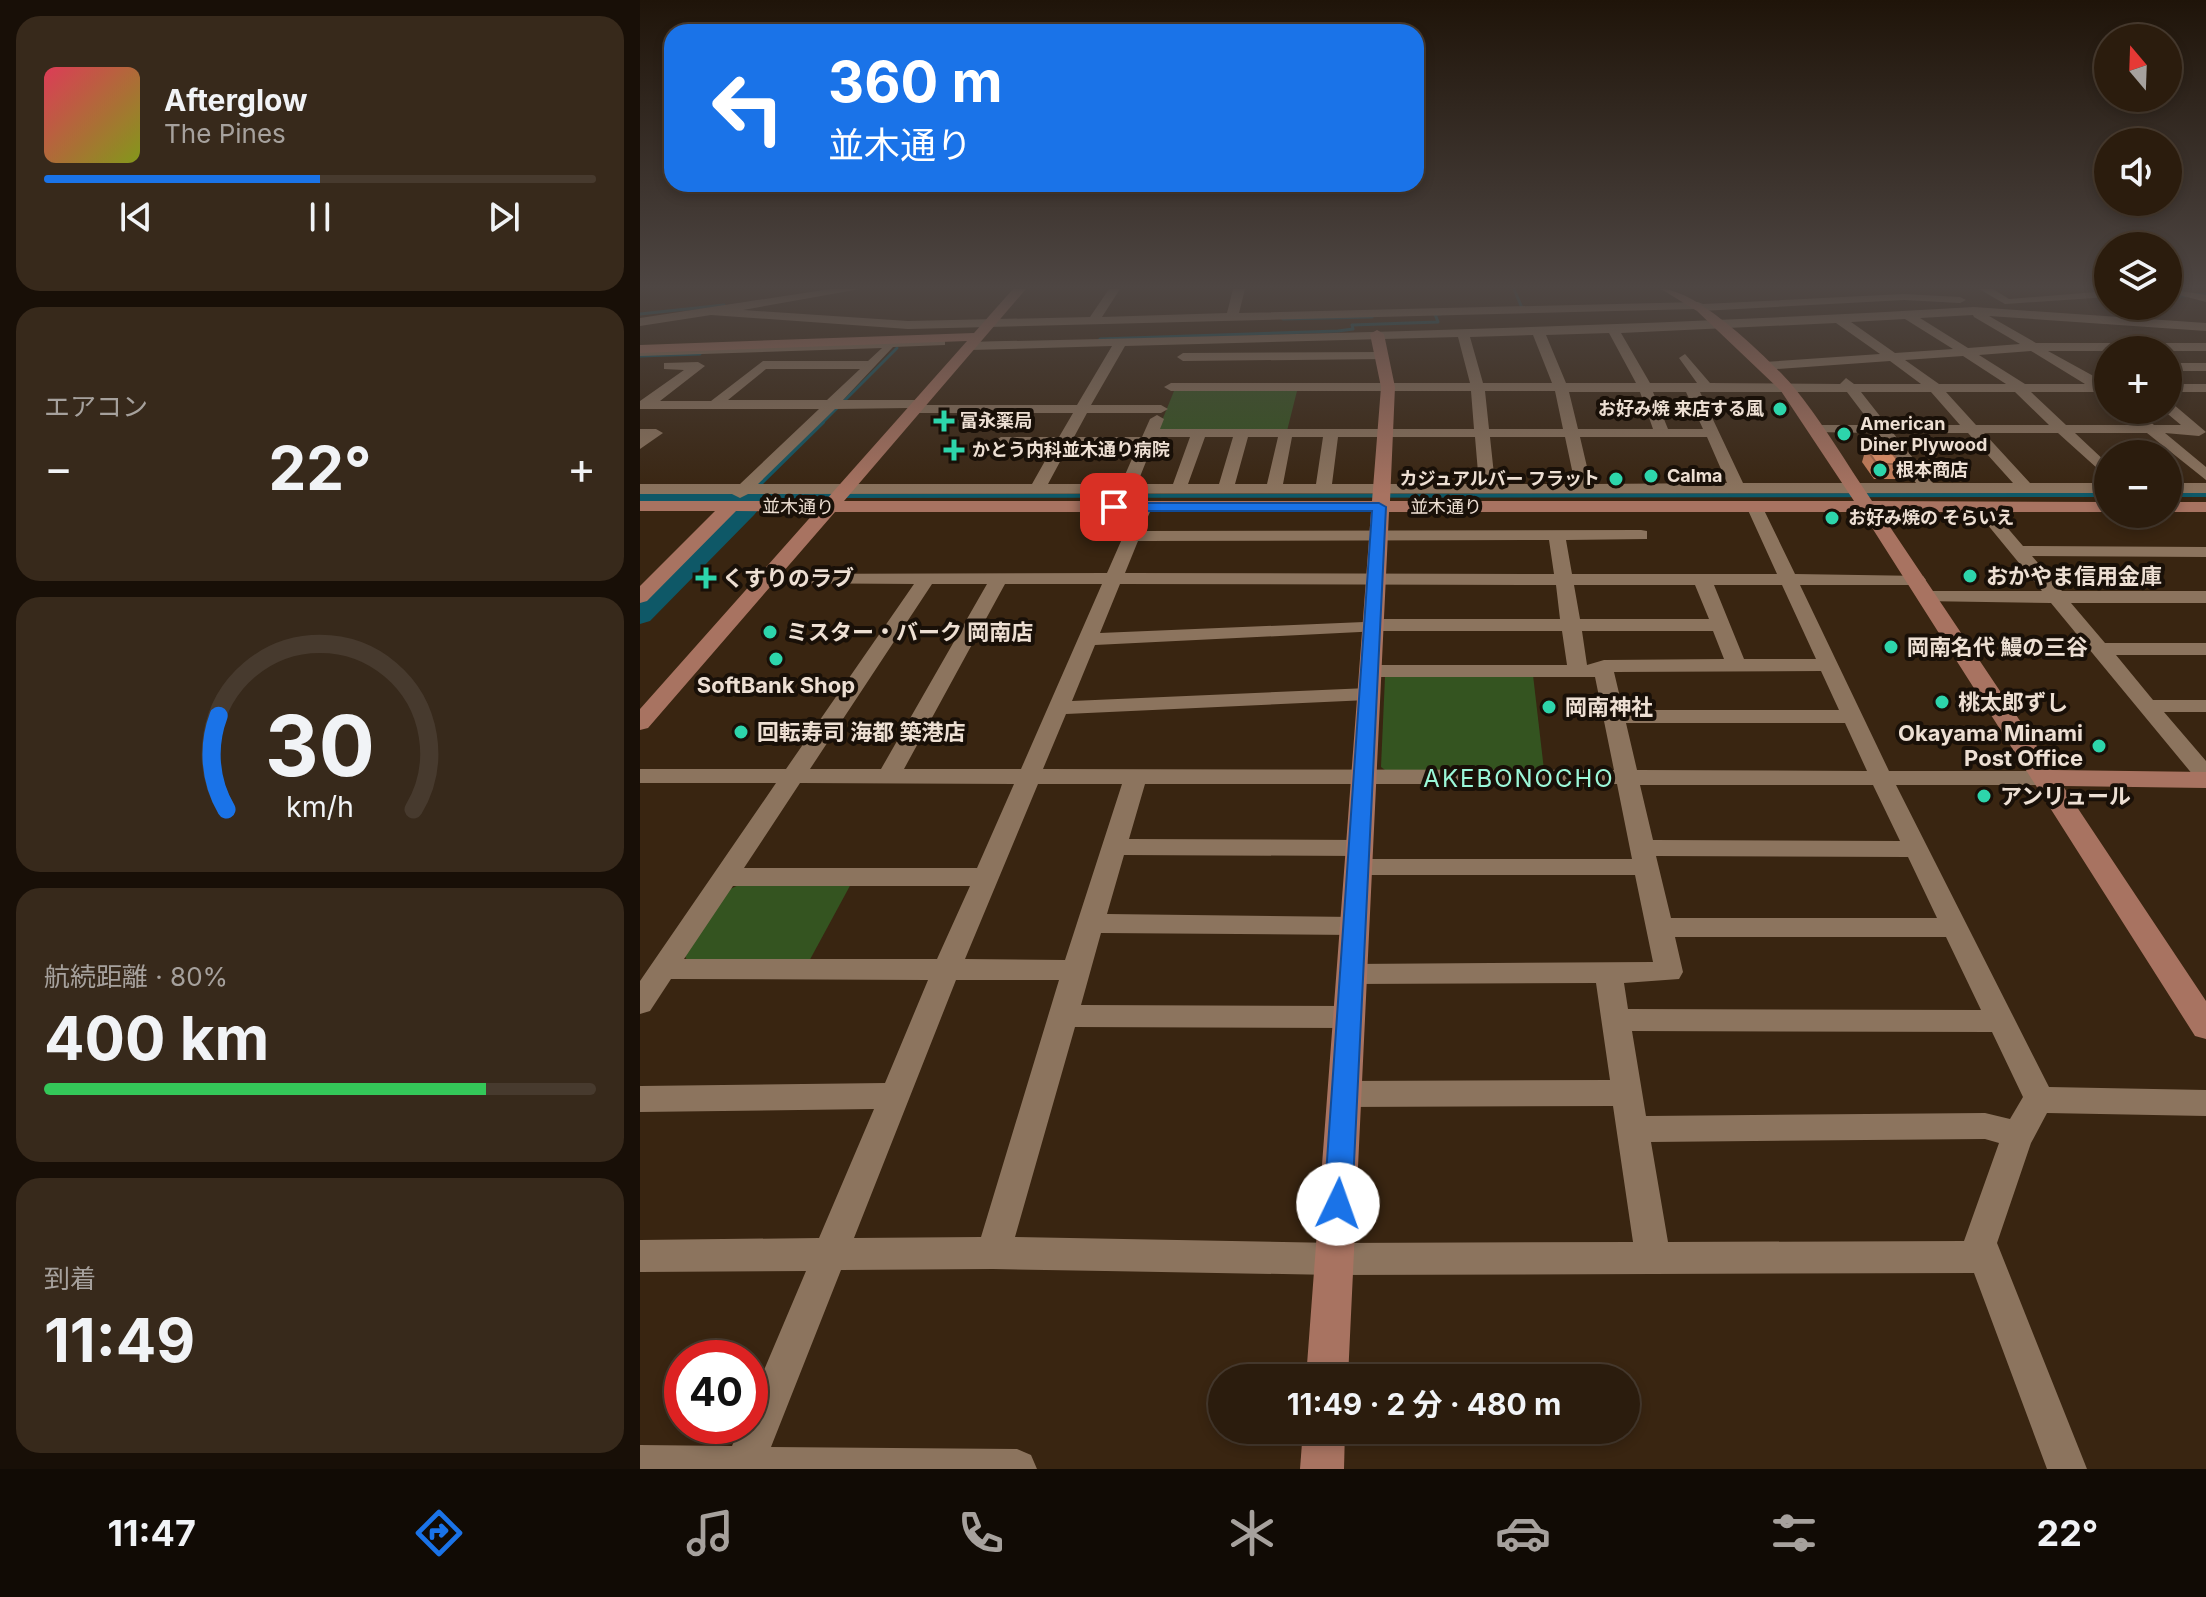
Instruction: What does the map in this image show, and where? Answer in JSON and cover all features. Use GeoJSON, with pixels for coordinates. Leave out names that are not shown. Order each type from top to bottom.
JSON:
{"type":"FeatureCollection","features":[{"type":"Feature","properties":{"kind":"street"},"geometry":{"type":"LineString","coordinates":[[640,597],[879,358]]}},
{"type":"Feature","properties":{"kind":"street"},"geometry":{"type":"LineString","coordinates":[[640,723],[961,358]]}},
{"type":"Feature","properties":{"kind":"street"},"geometry":{"type":"LineString","coordinates":[[1038,487],[1112,358]]}},
{"type":"Feature","properties":{"kind":"street"},"geometry":{"type":"LineString","coordinates":[[1127,488],[1183,358]]}},
{"type":"Feature","properties":{"kind":"street"},"geometry":{"type":"LineString","coordinates":[[1184,358],[1221,372],[1288,382],[1385,372]]}},
{"type":"Feature","properties":{"kind":"street"},"geometry":{"type":"LineString","coordinates":[[1221,372],[1226,358]]}},
{"type":"Feature","properties":{"kind":"street"},"geometry":{"type":"LineString","coordinates":[[1171,387],[1265,358]]}},
{"type":"Feature","properties":{"kind":"street"},"geometry":{"type":"LineString","coordinates":[[1271,358],[1478,388],[2094,390]]}},
{"type":"Feature","properties":{"kind":"street"},"geometry":{"type":"LineString","coordinates":[[1328,1364],[1384,433],[1385,372],[1382,358]]}},
{"type":"Feature","properties":{"kind":"street"},"geometry":{"type":"LineString","coordinates":[[1470,358],[1478,388],[1487,488]]}},
{"type":"Feature","properties":{"kind":"street"},"geometry":{"type":"LineString","coordinates":[[1549,358],[1561,388],[1584,488]]}},
{"type":"Feature","properties":{"kind":"street"},"geometry":{"type":"LineString","coordinates":[[1629,358],[1645,387],[1662,433]]}},
{"type":"Feature","properties":{"kind":"street"},"geometry":{"type":"LineString","coordinates":[[1685,358],[1699,387],[1711,433],[1737,488]]}},
{"type":"Feature","properties":{"kind":"street"},"geometry":{"type":"LineString","coordinates":[[1755,358],[1786,388],[1816,429],[2206,1027]]}},
{"type":"Feature","properties":{"kind":"street"},"geometry":{"type":"LineString","coordinates":[[1764,366],[1886,358]]}},
{"type":"Feature","properties":{"kind":"street"},"geometry":{"type":"LineString","coordinates":[[1895,358],[1936,388],[2026,488]]}},
{"type":"Feature","properties":{"kind":"street"},"geometry":{"type":"LineString","coordinates":[[1974,358],[2020,388],[2094,460]]}},
{"type":"Feature","properties":{"kind":"street"},"geometry":{"type":"LineString","coordinates":[[2054,358],[2094,383]]}},
{"type":"Feature","properties":{"kind":"street"},"geometry":{"type":"LineString","coordinates":[[1819,362],[1853,388],[1928,488]]}},
{"type":"Feature","properties":{"kind":"street"},"geometry":{"type":"LineString","coordinates":[[714,405],[763,365],[872,365]]}},
{"type":"Feature","properties":{"kind":"street"},"geometry":{"type":"LineString","coordinates":[[640,366],[698,366],[643,405]]}},
{"type":"Feature","properties":{"kind":"street"},"geometry":{"type":"LineString","coordinates":[[2182,367],[2206,367]]}},
{"type":"Feature","properties":{"kind":"street"},"geometry":{"type":"LineString","coordinates":[[1221,372],[1385,372]]}},
{"type":"Feature","properties":{"kind":"street"},"geometry":{"type":"LineString","coordinates":[[2182,388],[2206,388]]}},
{"type":"Feature","properties":{"kind":"street"},"geometry":{"type":"LineString","coordinates":[[643,405],[1161,409]]}},
{"type":"Feature","properties":{"kind":"street"},"geometry":{"type":"LineString","coordinates":[[2182,418],[2203,429]]}},
{"type":"Feature","properties":{"kind":"street"},"geometry":{"type":"LineString","coordinates":[[2144,424],[2206,475]]}},
{"type":"Feature","properties":{"kind":"street"},"geometry":{"type":"LineString","coordinates":[[1816,429],[2203,429]]}},
{"type":"Feature","properties":{"kind":"street"},"geometry":{"type":"LineString","coordinates":[[640,433],[656,433],[640,445]]}},
{"type":"Feature","properties":{"kind":"street"},"geometry":{"type":"LineString","coordinates":[[1001,441],[1064,441],[1199,433],[1711,433]]}},
{"type":"Feature","properties":{"kind":"street"},"geometry":{"type":"LineString","coordinates":[[1179,488],[1199,433]]}},
{"type":"Feature","properties":{"kind":"street"},"geometry":{"type":"LineString","coordinates":[[1226,488],[1242,433]]}},
{"type":"Feature","properties":{"kind":"street"},"geometry":{"type":"LineString","coordinates":[[1274,488],[1286,433]]}},
{"type":"Feature","properties":{"kind":"street"},"geometry":{"type":"LineString","coordinates":[[1323,488],[1331,433]]}},
{"type":"Feature","properties":{"kind":"street"},"geometry":{"type":"LineString","coordinates":[[640,489],[741,496],[839,497],[1038,487],[1323,488],[1379,504],[1557,535],[1641,535]]}},
{"type":"Feature","properties":{"kind":"street"},"geometry":{"type":"LineString","coordinates":[[1131,536],[1487,488],[1737,488],[1861,496],[1928,488],[2094,488]]}},
{"type":"Feature","properties":{"kind":"street"},"geometry":{"type":"LineString","coordinates":[[2182,488],[2206,488]]}},
{"type":"Feature","properties":{"kind":"street","name":"並木通り"},"geometry":{"type":"LineString","coordinates":[[640,506],[741,496],[1144,507],[1379,504],[1755,508],[1861,496],[1981,507],[2094,507]]}},
{"type":"Feature","properties":{"kind":"street"},"geometry":{"type":"LineString","coordinates":[[742,1467],[946,971],[1144,507]]}},
{"type":"Feature","properties":{"kind":"street"},"geometry":{"type":"LineString","coordinates":[[1981,507],[2206,778]]}},
{"type":"Feature","properties":{"kind":"street"},"geometry":{"type":"LineString","coordinates":[[2182,507],[2206,507]]}},
{"type":"Feature","properties":{"kind":"street"},"geometry":{"type":"LineString","coordinates":[[1755,508],[1881,777],[2040,1100]]}},
{"type":"Feature","properties":{"kind":"street"},"geometry":{"type":"LineString","coordinates":[[1557,535],[1578,671]]}},
{"type":"Feature","properties":{"kind":"street"},"geometry":{"type":"LineString","coordinates":[[2020,551],[2206,552]]}},
{"type":"Feature","properties":{"kind":"street"},"geometry":{"type":"LineString","coordinates":[[768,578],[1787,579],[2058,597],[2206,597]]}},
{"type":"Feature","properties":{"kind":"street"},"geometry":{"type":"LineString","coordinates":[[640,1003],[927,578]]}},
{"type":"Feature","properties":{"kind":"street"},"geometry":{"type":"LineString","coordinates":[[889,776],[999,579]]}},
{"type":"Feature","properties":{"kind":"street"},"geometry":{"type":"LineString","coordinates":[[1702,579],[1737,666]]}},
{"type":"Feature","properties":{"kind":"street"},"geometry":{"type":"LineString","coordinates":[[1087,639],[1372,626],[1720,625]]}},
{"type":"Feature","properties":{"kind":"street"},"geometry":{"type":"LineString","coordinates":[[2100,649],[2206,649]]}},
{"type":"Feature","properties":{"kind":"street"},"geometry":{"type":"LineString","coordinates":[[1351,974],[1669,972],[1612,716],[1604,666],[1829,665]]}},
{"type":"Feature","properties":{"kind":"street"},"geometry":{"type":"LineString","coordinates":[[1058,708],[1369,682],[1604,671]]}},
{"type":"Feature","properties":{"kind":"street"},"geometry":{"type":"LineString","coordinates":[[2148,706],[2206,706]]}},
{"type":"Feature","properties":{"kind":"street"},"geometry":{"type":"LineString","coordinates":[[1612,716],[1853,717]]}},
{"type":"Feature","properties":{"kind":"street"},"geometry":{"type":"LineString","coordinates":[[640,776],[2206,778]]}},
{"type":"Feature","properties":{"kind":"street"},"geometry":{"type":"LineString","coordinates":[[993,1253],[1136,776]]}},
{"type":"Feature","properties":{"kind":"street"},"geometry":{"type":"LineString","coordinates":[[1114,847],[1358,857],[1644,858],[1917,849]]}},
{"type":"Feature","properties":{"kind":"street"},"geometry":{"type":"LineString","coordinates":[[724,877],[986,877]]}},
{"type":"Feature","properties":{"kind":"street"},"geometry":{"type":"LineString","coordinates":[[1090,923],[1354,926]]}},
{"type":"Feature","properties":{"kind":"street"},"geometry":{"type":"LineString","coordinates":[[1660,928],[1955,927]]}},
{"type":"Feature","properties":{"kind":"street"},"geometry":{"type":"LineString","coordinates":[[663,969],[1076,970]]}},
{"type":"Feature","properties":{"kind":"street"},"geometry":{"type":"LineString","coordinates":[[1608,973],[1653,1258]]}},
{"type":"Feature","properties":{"kind":"street"},"geometry":{"type":"LineString","coordinates":[[1064,1016],[1349,1017]]}},
{"type":"Feature","properties":{"kind":"street"},"geometry":{"type":"LineString","coordinates":[[1615,1020],[2002,1021]]}},
{"type":"Feature","properties":{"kind":"street"},"geometry":{"type":"LineString","coordinates":[[1344,1094],[1627,1093]]}},
{"type":"Feature","properties":{"kind":"street"},"geometry":{"type":"LineString","coordinates":[[640,1099],[896,1096]]}},
{"type":"Feature","properties":{"kind":"street"},"geometry":{"type":"LineString","coordinates":[[2067,1469],[1980,1243],[2018,1135],[2031,1105],[2040,1100],[2206,1103]]}},
{"type":"Feature","properties":{"kind":"street"},"geometry":{"type":"LineString","coordinates":[[1633,1129],[1985,1126],[2018,1135]]}},
{"type":"Feature","properties":{"kind":"street"},"geometry":{"type":"LineString","coordinates":[[640,1256],[993,1253],[1334,1259],[1985,1257]]}},
{"type":"Feature","properties":{"kind":"street"},"geometry":{"type":"LineString","coordinates":[[1322,1469],[1323,1444]]}},
{"type":"Feature","properties":{"kind":"street"},"geometry":{"type":"LineString","coordinates":[[640,1465],[1017,1469]]}},
{"type":"Feature","properties":{"kind":"green space"},"geometry":{"type":"Polygon","coordinates":[[[1174,391],[1297,391],[1287,431],[1161,430],[1159,428],[1174,391]]]}},
{"type":"Feature","properties":{"kind":"green space"},"geometry":{"type":"Polygon","coordinates":[[[1392,674],[1533,675],[1544,770],[1385,770],[1381,767],[1385,677],[1392,674]]]}},
{"type":"Feature","properties":{"kind":"green space"},"geometry":{"type":"Polygon","coordinates":[[[852,882],[807,965],[689,965],[685,956],[728,890],[743,883],[852,882]]]}},
{"type":"Feature","properties":{"kind":"building"},"geometry":{"type":"Polygon","coordinates":[[[1866,448],[1888,448],[1901,464],[1877,464],[1866,448]]]}},
{"type":"Feature","properties":{"kind":"waterway"},"geometry":{"type":"LineString","coordinates":[[823,422],[887,358]]}},
{"type":"Feature","properties":{"kind":"waterway"},"geometry":{"type":"LineString","coordinates":[[748,496],[823,422]]}},
{"type":"Feature","properties":{"kind":"waterway"},"geometry":{"type":"LineString","coordinates":[[812,496],[2094,495]]}},
{"type":"Feature","properties":{"kind":"waterway"},"geometry":{"type":"LineString","coordinates":[[2182,495],[2206,495]]}},
{"type":"Feature","properties":{"kind":"waterway"},"geometry":{"type":"LineString","coordinates":[[640,496],[812,496]]}},
{"type":"Feature","properties":{"kind":"waterway"},"geometry":{"type":"LineString","coordinates":[[640,615],[745,510]]}},
{"type":"Feature","properties":{"kind":"place","name":"お好み焼 来店する風"},"geometry":{"type":"Point","coordinates":[1780,409]}},
{"type":"Feature","properties":{"kind":"place","name":"富永薬局"},"geometry":{"type":"Point","coordinates":[944,421]}},
{"type":"Feature","properties":{"kind":"place","name":"American Diner Plywood"},"geometry":{"type":"Point","coordinates":[1844,434]}},
{"type":"Feature","properties":{"kind":"place","name":"かとう内科並木通り病院"},"geometry":{"type":"Point","coordinates":[954,450]}},
{"type":"Feature","properties":{"kind":"place","name":"根本商店"},"geometry":{"type":"Point","coordinates":[1880,470]}},
{"type":"Feature","properties":{"kind":"place","name":"Calma"},"geometry":{"type":"Point","coordinates":[1651,476]}},
{"type":"Feature","properties":{"kind":"place","name":"カジュアルバー フラット"},"geometry":{"type":"Point","coordinates":[1616,479]}},
{"type":"Feature","properties":{"kind":"place","name":"お好み焼の そらいえ"},"geometry":{"type":"Point","coordinates":[1832,518]}},
{"type":"Feature","properties":{"kind":"place","name":"おかやま信用金庫"},"geometry":{"type":"Point","coordinates":[1970,576]}},
{"type":"Feature","properties":{"kind":"place","name":"くすりのラブ"},"geometry":{"type":"Point","coordinates":[706,578]}},
{"type":"Feature","properties":{"kind":"place","name":"ミスター・バーク 岡南店"},"geometry":{"type":"Point","coordinates":[770,632]}},
{"type":"Feature","properties":{"kind":"place","name":"岡南名代 鰻の三谷"},"geometry":{"type":"Point","coordinates":[1891,647]}},
{"type":"Feature","properties":{"kind":"place","name":"SoftBank Shop"},"geometry":{"type":"Point","coordinates":[776,659]}},
{"type":"Feature","properties":{"kind":"place","name":"桃太郎ずし"},"geometry":{"type":"Point","coordinates":[1942,702]}},
{"type":"Feature","properties":{"kind":"place","name":"岡南神社"},"geometry":{"type":"Point","coordinates":[1549,707]}},
{"type":"Feature","properties":{"kind":"place","name":"回転寿司 海都 築港店"},"geometry":{"type":"Point","coordinates":[741,732]}},
{"type":"Feature","properties":{"kind":"place","name":"Okayama Minami Post Office"},"geometry":{"type":"Point","coordinates":[2099,746]}},
{"type":"Feature","properties":{"kind":"place","name":"アンリュール"},"geometry":{"type":"Point","coordinates":[1984,796]}},
{"type":"Feature","properties":{"kind":"district","name":"AKEBONOCHO"},"geometry":{"type":"Point","coordinates":[1519,779]}},
{"type":"Feature","properties":{"kind":"route"},"geometry":{"type":"LineString","coordinates":[[1114,507],[1379,507],[1338,1204]]}}]}
